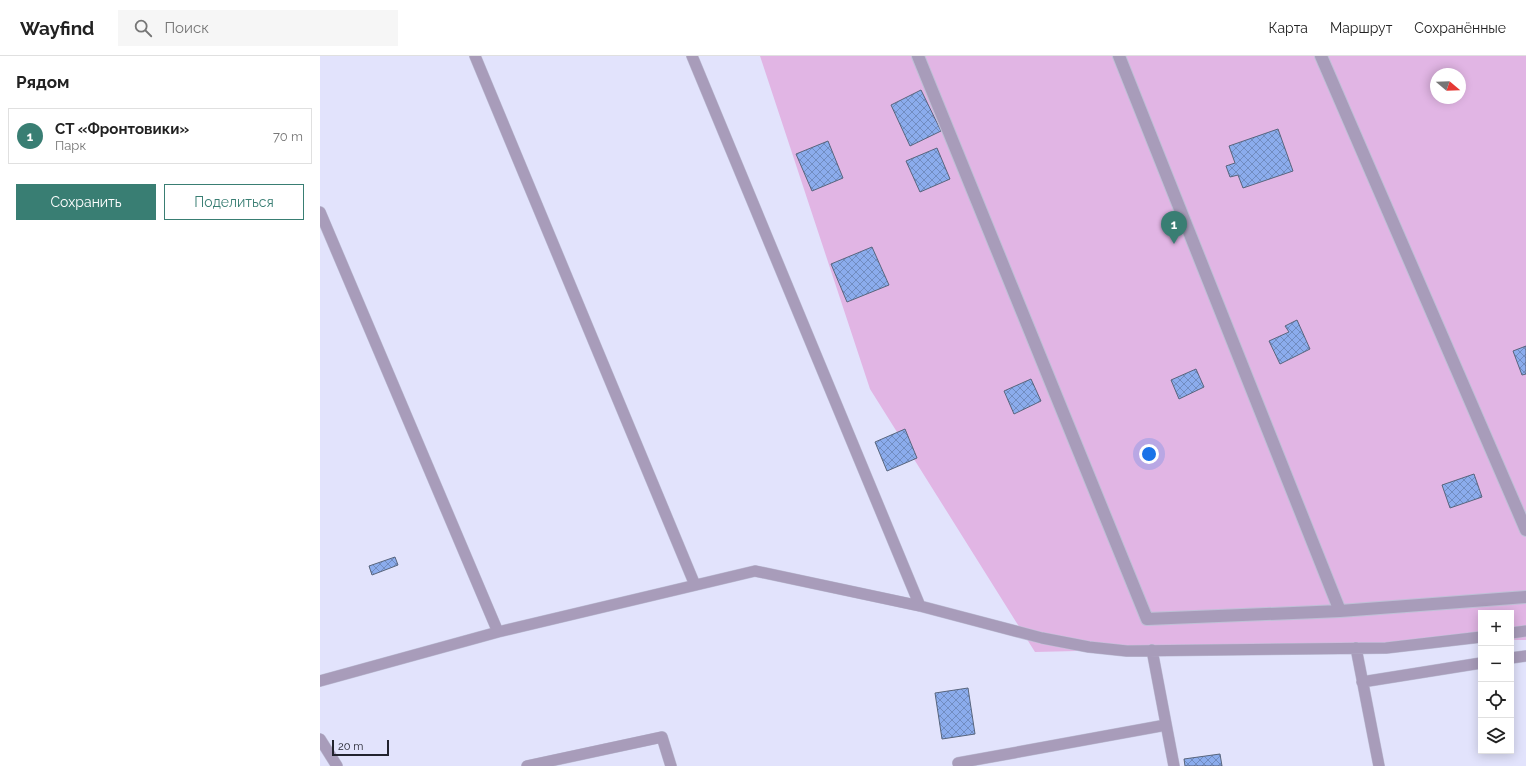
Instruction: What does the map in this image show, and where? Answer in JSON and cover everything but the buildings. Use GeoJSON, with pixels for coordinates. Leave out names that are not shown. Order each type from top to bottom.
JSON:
{"type":"FeatureCollection","features":[{"type":"Feature","properties":{"kind":"street"},"geometry":{"type":"LineString","coordinates":[[918,56],[1147,619],[1340,611],[1526,597]]}},
{"type":"Feature","properties":{"kind":"street"},"geometry":{"type":"LineString","coordinates":[[1119,56],[1340,611]]}},
{"type":"Feature","properties":{"kind":"street"},"geometry":{"type":"LineString","coordinates":[[1321,56],[1526,530]]}},
{"type":"Feature","properties":{"kind":"lane"},"geometry":{"type":"LineString","coordinates":[[475,56],[695,586]]}},
{"type":"Feature","properties":{"kind":"lane"},"geometry":{"type":"LineString","coordinates":[[692,56],[920,606]]}},
{"type":"Feature","properties":{"kind":"lane"},"geometry":{"type":"LineString","coordinates":[[320,212],[498,632]]}},
{"type":"Feature","properties":{"kind":"lane"},"geometry":{"type":"LineString","coordinates":[[320,681],[498,632],[755,571],[920,606],[1042,638],[1089,647],[1152,650],[1386,648],[1478,637]]}},
{"type":"Feature","properties":{"kind":"lane"},"geometry":{"type":"LineString","coordinates":[[1514,633],[1526,631]]}},
{"type":"Feature","properties":{"kind":"lane"},"geometry":{"type":"LineString","coordinates":[[1356,648],[1379,766]]}},
{"type":"Feature","properties":{"kind":"lane"},"geometry":{"type":"LineString","coordinates":[[1152,650],[1174,766]]}},
{"type":"Feature","properties":{"kind":"lane"},"geometry":{"type":"LineString","coordinates":[[1514,658],[1526,656]]}},
{"type":"Feature","properties":{"kind":"lane"},"geometry":{"type":"LineString","coordinates":[[1362,682],[1478,663]]}},
{"type":"Feature","properties":{"kind":"lane"},"geometry":{"type":"LineString","coordinates":[[959,766],[958,763],[1166,725]]}},
{"type":"Feature","properties":{"kind":"lane"},"geometry":{"type":"LineString","coordinates":[[527,766],[662,737],[671,766]]}},
{"type":"Feature","properties":{"kind":"lane"},"geometry":{"type":"LineString","coordinates":[[320,738],[337,766]]}},
{"type":"Feature","properties":{"kind":"shaded area"},"geometry":{"type":"Polygon","coordinates":[[[760,56],[1526,56],[1526,640],[1514,640],[1514,610],[1478,610],[1478,641],[1035,652],[870,389],[760,56]]]}},
{"type":"Feature","properties":{"kind":"place","name":"СТ «Фронтовики»"},"geometry":{"type":"Point","coordinates":[1174,244]}}]}
